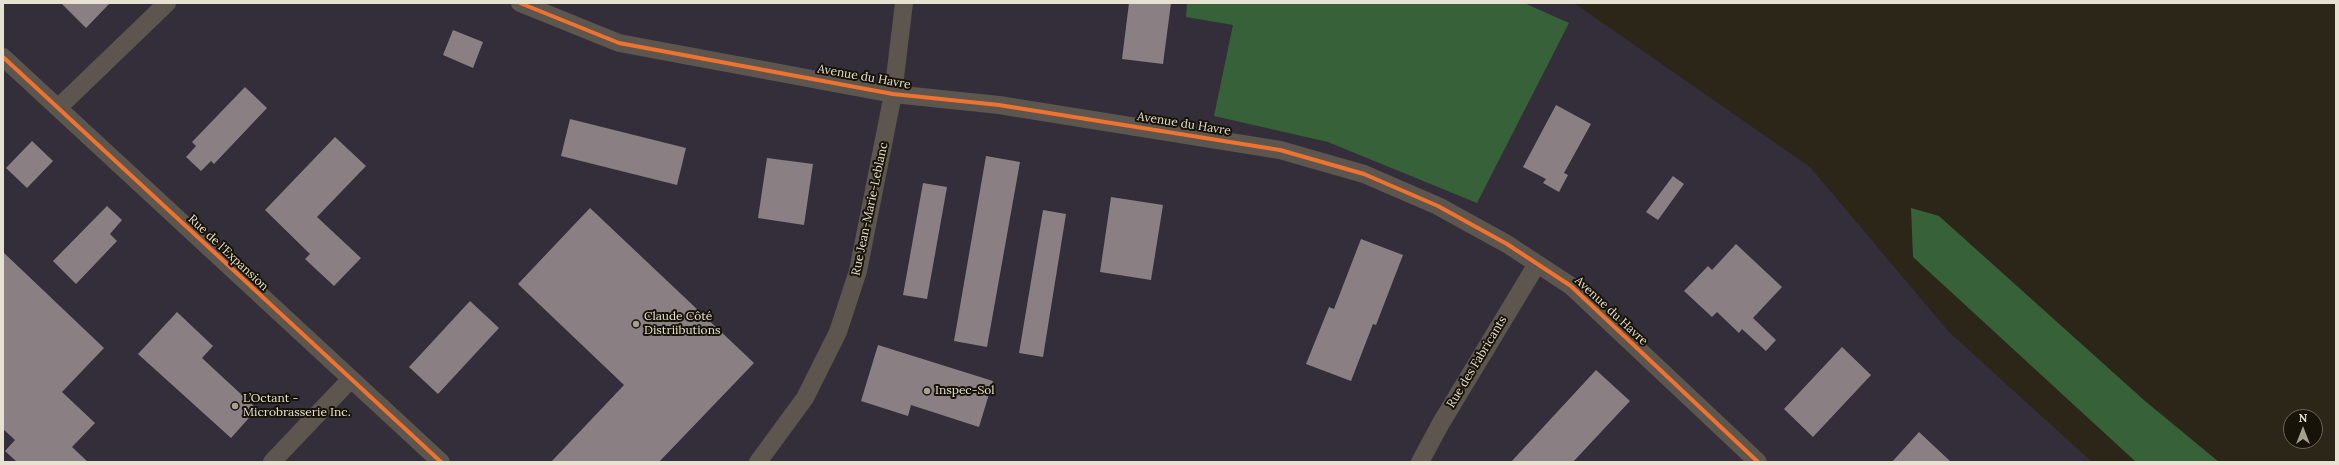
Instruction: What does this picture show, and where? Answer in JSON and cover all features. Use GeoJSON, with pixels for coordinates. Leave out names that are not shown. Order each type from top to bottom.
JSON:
{"type":"FeatureCollection","features":[{"type":"Feature","properties":{"kind":"street"},"geometry":{"type":"LineString","coordinates":[[58,108],[166,3]]}},
{"type":"Feature","properties":{"kind":"street","name":"Avenue du Havre"},"geometry":{"type":"LineString","coordinates":[[520,3],[620,44],[893,94],[999,105],[1280,150],[1364,174],[1438,206],[1507,244],[1571,286],[1758,462]]}},
{"type":"Feature","properties":{"kind":"street","name":"Rue Jean-Marie-Leblanc"},"geometry":{"type":"LineString","coordinates":[[758,462],[805,398],[838,332],[858,271],[893,94],[904,3]]}},
{"type":"Feature","properties":{"kind":"street","name":"Rue de l'Expansion"},"geometry":{"type":"LineString","coordinates":[[3,57],[350,380],[441,462]]}},
{"type":"Feature","properties":{"kind":"street","name":"Rue des Fabricants"},"geometry":{"type":"LineString","coordinates":[[1420,462],[1441,423],[1537,264]]}},
{"type":"Feature","properties":{"kind":"street"},"geometry":{"type":"LineString","coordinates":[[272,462],[350,380]]}},
{"type":"Feature","properties":{"kind":"shaded area"},"geometry":{"type":"Polygon","coordinates":[[[3,3],[1574,3],[1810,167],[1949,332],[2092,462],[3,462],[3,3]]]}},
{"type":"Feature","properties":{"kind":"green space"},"geometry":{"type":"Polygon","coordinates":[[[1187,3],[1524,3],[1569,23],[1477,203],[1328,142],[1214,116],[1233,25],[1186,17],[1187,3]]]}},
{"type":"Feature","properties":{"kind":"green space"},"geometry":{"type":"Polygon","coordinates":[[[1911,208],[1939,216],[2145,401],[2219,462],[2136,462],[1913,257],[1911,208]]]}},
{"type":"Feature","properties":{"kind":"building"},"geometry":{"type":"Polygon","coordinates":[[[61,3],[110,3],[86,28],[61,3]]]}},
{"type":"Feature","properties":{"kind":"building"},"geometry":{"type":"Polygon","coordinates":[[[1129,3],[1171,3],[1163,64],[1122,59],[1129,3]]]}},
{"type":"Feature","properties":{"kind":"building"},"geometry":{"type":"Polygon","coordinates":[[[453,30],[483,42],[473,68],[443,55],[453,30]]]}},
{"type":"Feature","properties":{"kind":"building"},"geometry":{"type":"Polygon","coordinates":[[[245,87],[267,108],[214,164],[211,161],[201,171],[186,157],[196,146],[192,142],[245,87]]]}},
{"type":"Feature","properties":{"kind":"building"},"geometry":{"type":"Polygon","coordinates":[[[1556,105],[1591,124],[1564,173],[1568,175],[1559,192],[1543,183],[1546,179],[1523,167],[1556,105]]]}},
{"type":"Feature","properties":{"kind":"building"},"geometry":{"type":"Polygon","coordinates":[[[570,119],[686,148],[677,185],[561,156],[570,119]]]}},
{"type":"Feature","properties":{"kind":"building"},"geometry":{"type":"Polygon","coordinates":[[[335,137],[366,166],[317,217],[361,258],[334,286],[305,259],[310,254],[265,210],[335,137]]]}},
{"type":"Feature","properties":{"kind":"building"},"geometry":{"type":"Polygon","coordinates":[[[32,141],[53,161],[27,188],[6,168],[32,141]]]}},
{"type":"Feature","properties":{"kind":"building"},"geometry":{"type":"Polygon","coordinates":[[[986,156],[1020,162],[987,347],[954,341],[986,156]]]}},
{"type":"Feature","properties":{"kind":"building"},"geometry":{"type":"Polygon","coordinates":[[[767,158],[813,164],[804,225],[758,218],[767,158]]]}},
{"type":"Feature","properties":{"kind":"building"},"geometry":{"type":"Polygon","coordinates":[[[1673,176],[1684,184],[1658,220],[1646,212],[1673,176]]]}},
{"type":"Feature","properties":{"kind":"building"},"geometry":{"type":"Polygon","coordinates":[[[923,183],[947,187],[927,299],[903,295],[923,183]]]}},
{"type":"Feature","properties":{"kind":"building"},"geometry":{"type":"Polygon","coordinates":[[[1111,197],[1163,205],[1151,280],[1100,272],[1111,197]]]}},
{"type":"Feature","properties":{"kind":"building"},"geometry":{"type":"Polygon","coordinates":[[[107,206],[122,220],[110,234],[117,241],[76,284],[53,261],[107,206]]]}},
{"type":"Feature","properties":{"kind":"building","name":"Claude Côté Distriibutions"},"geometry":{"type":"Polygon","coordinates":[[[590,208],[754,363],[659,462],[551,462],[624,385],[518,284],[590,208]]]}},
{"type":"Feature","properties":{"kind":"building"},"geometry":{"type":"Polygon","coordinates":[[[1043,210],[1066,214],[1043,357],[1019,353],[1043,210]]]}},
{"type":"Feature","properties":{"kind":"building"},"geometry":{"type":"Polygon","coordinates":[[[1361,239],[1403,255],[1376,325],[1373,324],[1351,381],[1306,364],[1329,307],[1334,309],[1361,239]]]}},
{"type":"Feature","properties":{"kind":"building"},"geometry":{"type":"Polygon","coordinates":[[[1736,244],[1782,287],[1753,318],[1776,340],[1766,351],[1742,329],[1739,333],[1717,312],[1712,317],[1684,291],[1708,266],[1712,270],[1736,244]]]}},
{"type":"Feature","properties":{"kind":"building"},"geometry":{"type":"Polygon","coordinates":[[[3,252],[104,348],[62,392],[95,423],[72,447],[88,462],[17,462],[5,451],[15,440],[3,429],[3,252]]]}},
{"type":"Feature","properties":{"kind":"building"},"geometry":{"type":"Polygon","coordinates":[[[470,301],[499,328],[438,394],[409,367],[470,301]]]}},
{"type":"Feature","properties":{"kind":"building"},"geometry":{"type":"Polygon","coordinates":[[[177,312],[213,346],[202,358],[257,409],[231,438],[138,354],[177,312]]]}},
{"type":"Feature","properties":{"kind":"building","name":"Inspec-Sol"},"geometry":{"type":"Polygon","coordinates":[[[878,345],[993,381],[979,427],[911,405],[908,416],[861,401],[878,345]]]}},
{"type":"Feature","properties":{"kind":"building"},"geometry":{"type":"Polygon","coordinates":[[[1842,347],[1871,375],[1813,437],[1784,409],[1842,347]]]}},
{"type":"Feature","properties":{"kind":"building"},"geometry":{"type":"Polygon","coordinates":[[[1596,370],[1630,401],[1573,462],[1511,462],[1596,370]]]}},
{"type":"Feature","properties":{"kind":"building"},"geometry":{"type":"Polygon","coordinates":[[[1919,432],[1951,462],[1892,462],[1919,432]]]}},
{"type":"Feature","properties":{"kind":"cycle path"},"geometry":{"type":"LineString","coordinates":[[520,3],[619,43],[893,94],[999,105],[1280,150],[1364,174],[1438,206],[1507,244],[1571,286],[1758,462]]}},
{"type":"Feature","properties":{"kind":"cycle path"},"geometry":{"type":"LineString","coordinates":[[3,57],[441,462]]}},
{"type":"Feature","properties":{"kind":"place","name":"Claude Côté Distriibutions"},"geometry":{"type":"Point","coordinates":[636,324]}},
{"type":"Feature","properties":{"kind":"place","name":"Inspec-Sol"},"geometry":{"type":"Point","coordinates":[927,391]}},
{"type":"Feature","properties":{"kind":"place","name":"L’Octant - Microbrasserie Inc."},"geometry":{"type":"Point","coordinates":[235,406]}}]}
